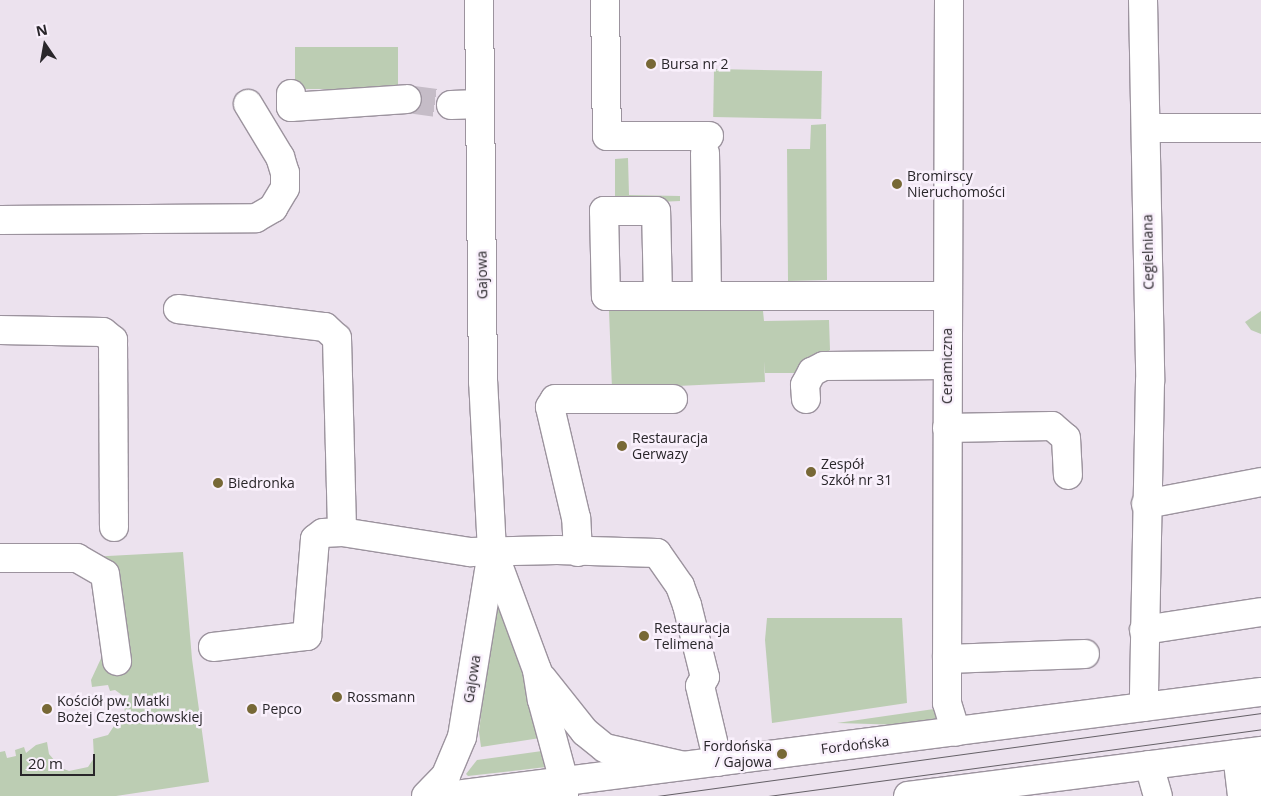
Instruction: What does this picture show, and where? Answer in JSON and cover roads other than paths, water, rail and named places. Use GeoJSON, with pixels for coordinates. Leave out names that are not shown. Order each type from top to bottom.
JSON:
{"type":"FeatureCollection","features":[{"type":"Feature","properties":{"kind":"street","name":"Gajowa"},"geometry":{"type":"LineString","coordinates":[[426,796],[446,775],[462,737],[492,551],[483,382],[479,0]]}},
{"type":"Feature","properties":{"kind":"street"},"geometry":{"type":"LineString","coordinates":[[606,0],[607,136],[707,145],[707,296]]}},
{"type":"Feature","properties":{"kind":"street","name":"Ceramiczna"},"geometry":{"type":"LineString","coordinates":[[949,0],[946,659],[947,702],[956,732]]}},
{"type":"Feature","properties":{"kind":"street","name":"Cegielniana"},"geometry":{"type":"LineString","coordinates":[[1143,0],[1150,381],[1146,504],[1144,708]]}},
{"type":"Feature","properties":{"kind":"street"},"geometry":{"type":"LineString","coordinates":[[291,94],[291,107],[407,99]]}},
{"type":"Feature","properties":{"kind":"street"},"geometry":{"type":"LineString","coordinates":[[0,220],[256,218],[273,208],[285,188],[285,174],[280,157],[248,104]]}},
{"type":"Feature","properties":{"kind":"street"},"geometry":{"type":"LineString","coordinates":[[451,105],[480,104]]}},
{"type":"Feature","properties":{"kind":"street"},"geometry":{"type":"LineString","coordinates":[[1146,128],[1261,128]]}},
{"type":"Feature","properties":{"kind":"street"},"geometry":{"type":"LineString","coordinates":[[658,296],[947,296]]}},
{"type":"Feature","properties":{"kind":"street"},"geometry":{"type":"LineString","coordinates":[[178,310],[325,326],[337,338],[342,532]]}},
{"type":"Feature","properties":{"kind":"street"},"geometry":{"type":"LineString","coordinates":[[0,330],[103,332],[113,340],[114,527]]}},
{"type":"Feature","properties":{"kind":"street"},"geometry":{"type":"LineString","coordinates":[[806,399],[805,385],[812,372],[824,366],[947,365]]}},
{"type":"Feature","properties":{"kind":"street"},"geometry":{"type":"LineString","coordinates":[[578,552],[576,518],[550,407],[555,399],[672,399]]}},
{"type":"Feature","properties":{"kind":"street"},"geometry":{"type":"LineString","coordinates":[[947,428],[1052,426],[1066,438],[1068,475]]}},
{"type":"Feature","properties":{"kind":"street"},"geometry":{"type":"LineString","coordinates":[[1146,504],[1261,482]]}},
{"type":"Feature","properties":{"kind":"street"},"geometry":{"type":"LineString","coordinates":[[213,647],[307,636],[315,539],[323,533],[342,532],[470,552],[657,553],[680,586],[705,677],[700,686],[710,763]]}},
{"type":"Feature","properties":{"kind":"street","name":"Gajowa"},"geometry":{"type":"LineString","coordinates":[[492,551],[538,670],[563,707],[590,737],[605,748],[679,766],[710,763]]}},
{"type":"Feature","properties":{"kind":"street"},"geometry":{"type":"LineString","coordinates":[[0,558],[77,558],[105,574],[117,661]]}},
{"type":"Feature","properties":{"kind":"street"},"geometry":{"type":"LineString","coordinates":[[1144,630],[1261,612]]}},
{"type":"Feature","properties":{"kind":"street"},"geometry":{"type":"LineString","coordinates":[[946,659],[1085,654]]}},
{"type":"Feature","properties":{"kind":"street","name":"Gajowa"},"geometry":{"type":"LineString","coordinates":[[538,670],[542,700],[564,789]]}},
{"type":"Feature","properties":{"kind":"street","name":"Fordońska"},"geometry":{"type":"LineString","coordinates":[[448,796],[564,789],[710,763],[1261,692]]}},
{"type":"Feature","properties":{"kind":"street"},"geometry":{"type":"LineString","coordinates":[[908,796],[1027,788],[1149,765],[1251,752]]}},
{"type":"Feature","properties":{"kind":"street"},"geometry":{"type":"LineString","coordinates":[[1251,752],[1261,791]]}},
{"type":"Feature","properties":{"kind":"street"},"geometry":{"type":"LineString","coordinates":[[1242,796],[1251,752]]}},
{"type":"Feature","properties":{"kind":"street"},"geometry":{"type":"LineString","coordinates":[[1149,765],[1158,796]]}},
{"type":"Feature","properties":{"kind":"tunnel"},"geometry":{"type":"LineString","coordinates":[[407,99],[451,105]]}},
{"type":"Feature","properties":{"kind":"tram line"},"geometry":{"type":"LineString","coordinates":[[657,796],[1261,713]]}},
{"type":"Feature","properties":{"kind":"tram line"},"geometry":{"type":"LineString","coordinates":[[768,796],[1261,729]]}},
{"type":"Feature","properties":{"kind":"place","name":"Bursa nr 2"},"geometry":{"type":"Point","coordinates":[651,64]}},
{"type":"Feature","properties":{"kind":"place","name":"Bromirscy Nieruchomości"},"geometry":{"type":"Point","coordinates":[897,184]}},
{"type":"Feature","properties":{"kind":"place","name":"Restauracja Gerwazy"},"geometry":{"type":"Point","coordinates":[622,446]}},
{"type":"Feature","properties":{"kind":"place","name":"Zespół Szkół nr 31"},"geometry":{"type":"Point","coordinates":[811,472]}},
{"type":"Feature","properties":{"kind":"place","name":"Biedronka"},"geometry":{"type":"Point","coordinates":[218,483]}},
{"type":"Feature","properties":{"kind":"place","name":"Restauracja Telimena"},"geometry":{"type":"Point","coordinates":[644,636]}},
{"type":"Feature","properties":{"kind":"place","name":"Rossmann"},"geometry":{"type":"Point","coordinates":[337,697]}},
{"type":"Feature","properties":{"kind":"place","name":"Kościół pw. Matki Bożej Częstochowskiej"},"geometry":{"type":"Point","coordinates":[47,709]}},
{"type":"Feature","properties":{"kind":"place","name":"Pepco"},"geometry":{"type":"Point","coordinates":[252,709]}},
{"type":"Feature","properties":{"kind":"place","name":"Fordońska / Gajowa"},"geometry":{"type":"Point","coordinates":[782,754]}}]}
